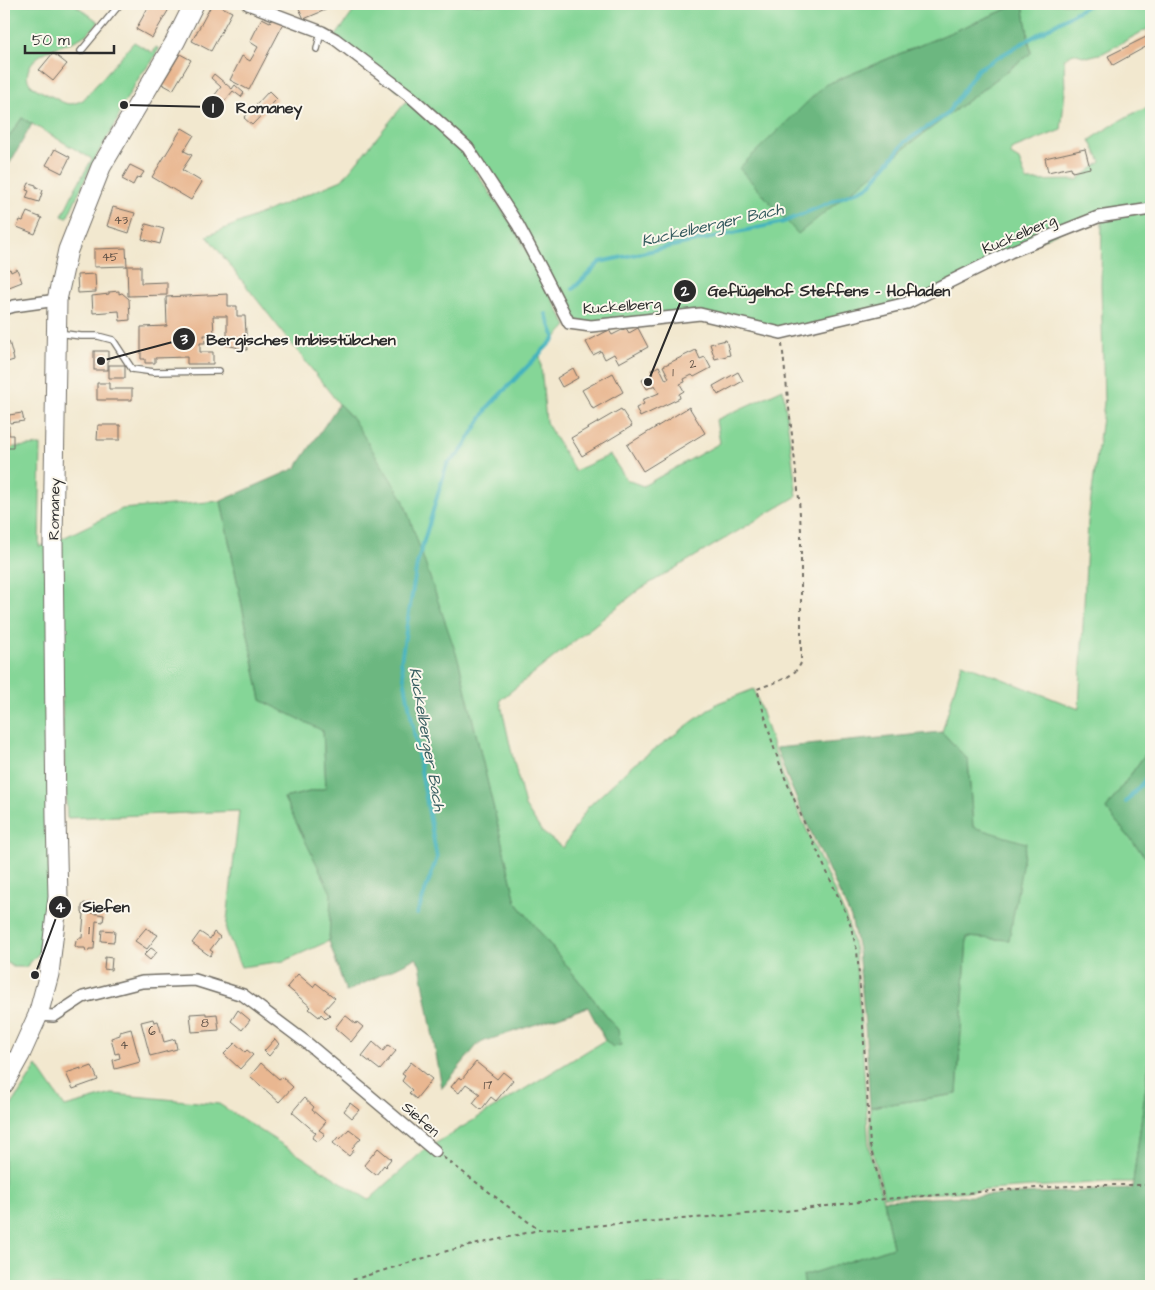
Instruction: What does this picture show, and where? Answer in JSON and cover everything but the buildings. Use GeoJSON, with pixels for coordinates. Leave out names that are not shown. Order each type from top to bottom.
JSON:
{"type":"FeatureCollection","features":[{"type":"Feature","properties":{"kind":"main road","name":"Romaney"},"geometry":{"type":"LineString","coordinates":[[4,1084],[11,1056],[38,1015],[48,974],[58,897],[53,540],[57,300],[68,250],[101,167],[175,42],[194,4]]}},
{"type":"Feature","properties":{"kind":"street","name":"Kuckelberg"},"geometry":{"type":"LineString","coordinates":[[248,4],[322,32],[335,39],[410,96],[468,148],[518,225],[569,323],[591,326],[700,314],[781,333],[907,303],[1010,252],[1098,217],[1151,209]]}},
{"type":"Feature","properties":{"kind":"street"},"geometry":{"type":"LineString","coordinates":[[4,309],[57,300]]}},
{"type":"Feature","properties":{"kind":"street","name":"Siefen"},"geometry":{"type":"LineString","coordinates":[[38,1015],[54,1016],[83,997],[142,982],[195,980],[244,995],[307,1043],[435,1151]]}},
{"type":"Feature","properties":{"kind":"lane"},"geometry":{"type":"LineString","coordinates":[[81,51],[120,4]]}},
{"type":"Feature","properties":{"kind":"lane"},"geometry":{"type":"LineString","coordinates":[[260,9],[273,4]]}},
{"type":"Feature","properties":{"kind":"lane"},"geometry":{"type":"LineString","coordinates":[[317,49],[322,32]]}},
{"type":"Feature","properties":{"kind":"lane"},"geometry":{"type":"LineString","coordinates":[[56,332],[81,336],[98,336],[113,340],[132,369],[154,372],[219,371]]}},
{"type":"Feature","properties":{"kind":"path"},"geometry":{"type":"LineString","coordinates":[[781,333],[801,531],[801,663],[798,670],[788,677],[757,689],[774,748],[807,829],[849,920],[857,950],[870,1146],[884,1200]]}},
{"type":"Feature","properties":{"kind":"path","name":"Siefen"},"geometry":{"type":"LineString","coordinates":[[435,1151],[539,1230]]}},
{"type":"Feature","properties":{"kind":"path"},"geometry":{"type":"LineString","coordinates":[[338,1286],[361,1277],[447,1251],[539,1230],[786,1211],[884,1200],[1087,1185],[1151,1185]]}},
{"type":"Feature","properties":{"kind":"green space"},"geometry":{"type":"Polygon","coordinates":[[[4,4],[74,4],[99,22],[82,37],[44,53],[31,64],[28,71],[31,85],[66,103],[72,104],[83,100],[134,42],[153,53],[156,47],[159,49],[151,63],[141,74],[123,105],[116,123],[94,160],[67,218],[62,216],[92,159],[22,118],[4,144],[4,4]]]}},
{"type":"Feature","properties":{"kind":"green space"},"geometry":{"type":"Polygon","coordinates":[[[359,4],[1019,4],[825,85],[798,233],[910,144],[1031,53],[1023,4],[1151,4],[1151,27],[1103,53],[1087,57],[1073,53],[1064,59],[1065,92],[1061,130],[1011,150],[1011,155],[1019,160],[1027,181],[1077,180],[1101,162],[1090,140],[1112,125],[1151,107],[1151,206],[1096,215],[907,302],[777,332],[699,311],[590,323],[569,319],[466,148],[335,37],[359,4]]]}},
{"type":"Feature","properties":{"kind":"green space"},"geometry":{"type":"Polygon","coordinates":[[[1019,4],[1023,4],[1031,53],[910,144],[798,234],[739,168],[825,85],[1019,4]]]}},
{"type":"Feature","properties":{"kind":"green space"},"geometry":{"type":"Polygon","coordinates":[[[409,98],[462,151],[513,227],[567,326],[540,354],[546,422],[575,471],[610,455],[627,480],[643,486],[720,443],[716,420],[783,389],[797,496],[640,589],[500,700],[525,806],[542,832],[563,848],[587,808],[633,765],[718,703],[754,689],[784,779],[847,920],[855,950],[869,1148],[893,1247],[804,1276],[805,1286],[4,1286],[4,1117],[37,1066],[65,1107],[112,1094],[219,1104],[369,1200],[423,1151],[605,1040],[613,1047],[621,1045],[618,1030],[516,902],[459,663],[353,419],[339,404],[207,236],[342,180],[409,98]]]}},
{"type":"Feature","properties":{"kind":"green space"},"geometry":{"type":"Polygon","coordinates":[[[22,118],[32,124],[10,163],[4,161],[4,144],[22,118]]]}},
{"type":"Feature","properties":{"kind":"green space"},"geometry":{"type":"Polygon","coordinates":[[[1151,211],[1151,746],[1106,809],[1151,864],[1151,1049],[1133,1182],[1107,1182],[884,1197],[871,1146],[870,1107],[957,1094],[967,937],[1009,940],[973,827],[968,760],[942,732],[962,663],[1079,709],[1088,521],[1104,403],[1101,284],[1102,217],[1151,211]]]}},
{"type":"Feature","properties":{"kind":"green space"},"geometry":{"type":"Polygon","coordinates":[[[339,404],[353,419],[403,499],[459,662],[516,902],[618,1030],[621,1045],[613,1047],[605,1040],[588,1007],[479,1043],[442,1088],[420,964],[416,958],[346,992],[329,941],[331,893],[284,798],[326,788],[323,731],[261,700],[221,501],[296,468],[339,404]]]}},
{"type":"Feature","properties":{"kind":"green space"},"geometry":{"type":"Polygon","coordinates":[[[41,445],[39,547],[50,543],[52,895],[40,952],[26,967],[13,967],[4,960],[4,448],[41,445]]]}},
{"type":"Feature","properties":{"kind":"green space"},"geometry":{"type":"Polygon","coordinates":[[[221,501],[261,700],[323,730],[326,788],[284,798],[332,893],[329,941],[284,961],[241,967],[226,930],[239,811],[67,818],[55,542],[122,509],[221,501]]]}},
{"type":"Feature","properties":{"kind":"green space"},"geometry":{"type":"Polygon","coordinates":[[[942,732],[968,760],[973,827],[1026,843],[1009,940],[967,937],[957,1094],[870,1107],[858,950],[851,918],[809,828],[776,748],[942,732]]]}},
{"type":"Feature","properties":{"kind":"green space"},"geometry":{"type":"Polygon","coordinates":[[[1151,746],[1151,864],[1106,809],[1151,746]]]}},
{"type":"Feature","properties":{"kind":"green space"},"geometry":{"type":"Polygon","coordinates":[[[1151,1049],[1151,1286],[805,1286],[803,1276],[893,1247],[883,1200],[1132,1189],[1151,1049]]]}},
{"type":"Feature","properties":{"kind":"waterway","name":"Kuckelberger Bach"},"geometry":{"type":"LineString","coordinates":[[573,289],[600,262],[784,222],[869,186],[905,142],[946,115],[978,69],[1090,4]]}},
{"type":"Feature","properties":{"kind":"waterway","name":"Kuckelberger Bach"},"geometry":{"type":"LineString","coordinates":[[417,914],[437,858],[401,661],[417,564],[447,464],[460,453],[489,406],[555,338],[546,314]]}},
{"type":"Feature","properties":{"kind":"waterway"},"geometry":{"type":"LineString","coordinates":[[1126,802],[1151,773]]}},
{"type":"Feature","properties":{"kind":"place","name":"Romaney"},"geometry":{"type":"Point","coordinates":[124,105]}},
{"type":"Feature","properties":{"kind":"place","name":"Bergisches Imbisstübchen"},"geometry":{"type":"Point","coordinates":[101,361]}},
{"type":"Feature","properties":{"kind":"place","name":"Geflügelhof Steffens - Hofladen"},"geometry":{"type":"Point","coordinates":[648,382]}},
{"type":"Feature","properties":{"kind":"place","name":"Siefen"},"geometry":{"type":"Point","coordinates":[35,975]}}]}
